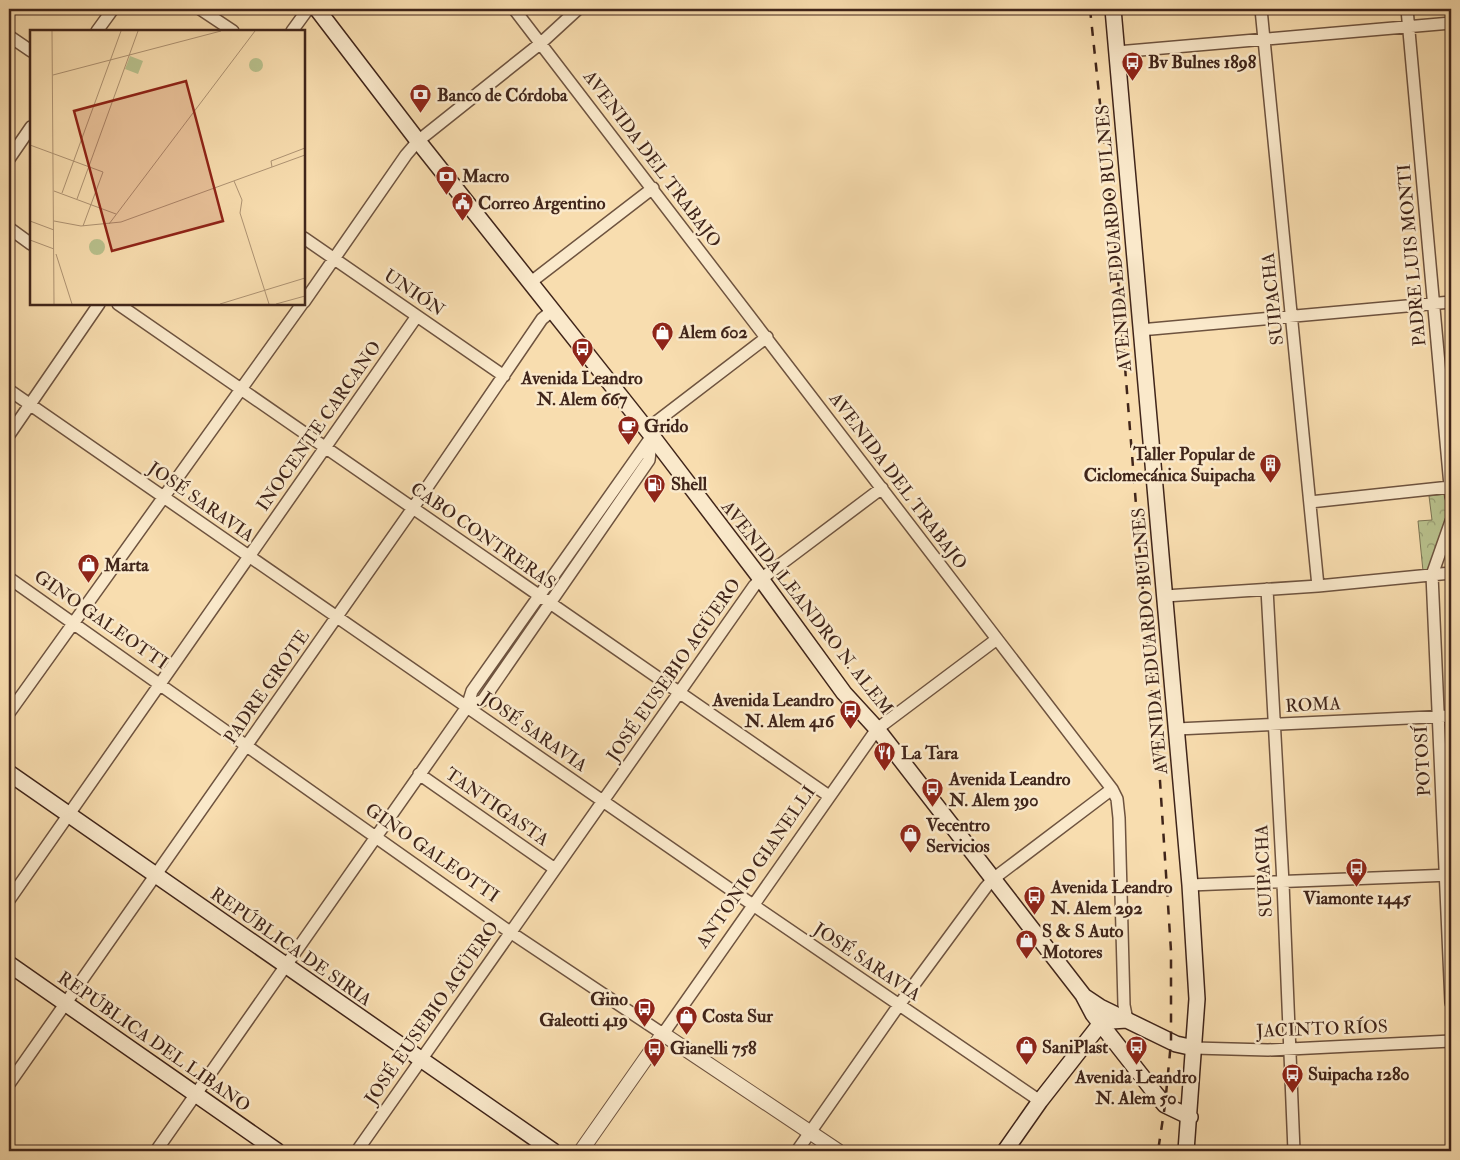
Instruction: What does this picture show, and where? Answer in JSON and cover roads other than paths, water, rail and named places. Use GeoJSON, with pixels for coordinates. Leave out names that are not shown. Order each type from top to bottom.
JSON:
{"type":"FeatureCollection","features":[{"type":"Feature","properties":{"kind":"main road","name":"AVENIDA LEANDRO N. ALEM"},"geometry":{"type":"LineString","coordinates":[[317,9],[652,436],[761,578],[844,693],[877,729],[1083,995],[1102,1024],[1166,1105],[1190,1117]]}},
{"type":"Feature","properties":{"kind":"main road","name":"AVENIDA EDUARDO BULNES"},"geometry":{"type":"LineString","coordinates":[[1113,9],[1190,885],[1197,998],[1190,1117],[1186,1151]]}},
{"type":"Feature","properties":{"kind":"main road","name":"REPÚBLICA DE SIRIA"},"geometry":{"type":"LineString","coordinates":[[9,773],[553,1151]]}},
{"type":"Feature","properties":{"kind":"main road","name":"REPÚBLICA DEL LIBANO"},"geometry":{"type":"LineString","coordinates":[[9,964],[277,1151]]}},
{"type":"Feature","properties":{"kind":"main road","name":"AVENIDA LEANDRO N. ALEM"},"geometry":{"type":"LineString","coordinates":[[1083,995],[1100,1007],[1176,1044],[1194,1048]]}},
{"type":"Feature","properties":{"kind":"main road"},"geometry":{"type":"LineString","coordinates":[[1006,1151],[1040,1101],[1090,1035],[1102,1024],[1111,1021],[1127,1020]]}},
{"type":"Feature","properties":{"kind":"street"},"geometry":{"type":"LineString","coordinates":[[99,30],[113,9]]}},
{"type":"Feature","properties":{"kind":"street"},"geometry":{"type":"LineString","coordinates":[[200,9],[232,30]]}},
{"type":"Feature","properties":{"kind":"street"},"geometry":{"type":"LineString","coordinates":[[293,30],[308,9]]}},
{"type":"Feature","properties":{"kind":"street","name":"AVENIDA DEL TRABAJO"},"geometry":{"type":"LineString","coordinates":[[514,9],[1112,789],[1117,799],[1119,818],[1124,1005],[1127,1020]]}},
{"type":"Feature","properties":{"kind":"street"},"geometry":{"type":"LineString","coordinates":[[305,300],[418,140],[541,43],[578,9]]}},
{"type":"Feature","properties":{"kind":"street","name":"SUIPACHA"},"geometry":{"type":"LineString","coordinates":[[1261,9],[1318,586]]}},
{"type":"Feature","properties":{"kind":"street","name":"PADRE LUIS MONTI"},"geometry":{"type":"LineString","coordinates":[[1407,9],[1451,492]]}},
{"type":"Feature","properties":{"kind":"street"},"geometry":{"type":"LineString","coordinates":[[1117,52],[1451,23]]}},
{"type":"Feature","properties":{"kind":"street"},"geometry":{"type":"LineString","coordinates":[[9,36],[30,50]]}},
{"type":"Feature","properties":{"kind":"street"},"geometry":{"type":"LineString","coordinates":[[9,160],[30,128]]}},
{"type":"Feature","properties":{"kind":"street"},"geometry":{"type":"LineString","coordinates":[[531,282],[653,188]]}},
{"type":"Feature","properties":{"kind":"street"},"geometry":{"type":"LineString","coordinates":[[9,228],[30,243]]}},
{"type":"Feature","properties":{"kind":"street","name":"UNIÓN"},"geometry":{"type":"LineString","coordinates":[[305,239],[504,376]]}},
{"type":"Feature","properties":{"kind":"street"},"geometry":{"type":"LineString","coordinates":[[1140,330],[1451,302]]}},
{"type":"Feature","properties":{"kind":"street"},"geometry":{"type":"LineString","coordinates":[[9,435],[98,305]]}},
{"type":"Feature","properties":{"kind":"street","name":"CABO CONTRERAS"},"geometry":{"type":"LineString","coordinates":[[119,305],[829,796]]}},
{"type":"Feature","properties":{"kind":"street"},"geometry":{"type":"LineString","coordinates":[[9,713],[302,305]]}},
{"type":"Feature","properties":{"kind":"street","name":"PADRE GROTE"},"geometry":{"type":"LineString","coordinates":[[9,1084],[413,508],[542,319],[553,310]]}},
{"type":"Feature","properties":{"kind":"street","name":"INOCENTE CARCANO"},"geometry":{"type":"LineString","coordinates":[[9,900],[417,316]]}},
{"type":"Feature","properties":{"kind":"street"},"geometry":{"type":"LineString","coordinates":[[156,1151],[419,774],[467,708],[482,700],[544,600],[649,460],[656,422],[767,337]]}},
{"type":"Feature","properties":{"kind":"street","name":"JOSÉ SARAVIA"},"geometry":{"type":"LineString","coordinates":[[9,390],[467,708],[1040,1101]]}},
{"type":"Feature","properties":{"kind":"street","name":"JOSÉ EUSEBIO AGÜERO"},"geometry":{"type":"LineString","coordinates":[[357,1151],[761,578],[882,488]]}},
{"type":"Feature","properties":{"kind":"street"},"geometry":{"type":"LineString","coordinates":[[1310,502],[1451,492]]}},
{"type":"Feature","properties":{"kind":"street","name":"POTOSÍ"},"geometry":{"type":"LineString","coordinates":[[1451,521],[1432,575],[1438,717],[1448,875],[1451,1003]]}},
{"type":"Feature","properties":{"kind":"street"},"geometry":{"type":"LineString","coordinates":[[1165,596],[1318,586],[1451,573]]}},
{"type":"Feature","properties":{"kind":"street","name":"GINO GALEOTTI"},"geometry":{"type":"LineString","coordinates":[[9,578],[510,932],[838,1151]]}},
{"type":"Feature","properties":{"kind":"street","name":"SUIPACHA"},"geometry":{"type":"LineString","coordinates":[[1267,589],[1283,883],[1294,1151]]}},
{"type":"Feature","properties":{"kind":"street","name":"ANTONIO GIANELLI"},"geometry":{"type":"LineString","coordinates":[[581,1151],[877,729],[997,639]]}},
{"type":"Feature","properties":{"kind":"street","name":"ROMA"},"geometry":{"type":"LineString","coordinates":[[1177,728],[1451,716]]}},
{"type":"Feature","properties":{"kind":"street","name":"TANTIGASTA"},"geometry":{"type":"LineString","coordinates":[[419,774],[555,869]]}},
{"type":"Feature","properties":{"kind":"street"},"geometry":{"type":"LineString","coordinates":[[796,1151],[899,1005],[993,878],[1112,789]]}},
{"type":"Feature","properties":{"kind":"street"},"geometry":{"type":"LineString","coordinates":[[1190,885],[1283,883],[1448,875]]}},
{"type":"Feature","properties":{"kind":"street","name":"JACINTO RÍOS"},"geometry":{"type":"LineString","coordinates":[[1194,1048],[1268,1050],[1451,1040]]}},
{"type":"Feature","properties":{"kind":"railway"},"geometry":{"type":"LineString","coordinates":[[1090,9],[1116,254],[1160,781],[1171,951],[1171,1042],[1165,1105],[1158,1151]]}},
{"type":"Feature","properties":{"kind":"place","name":"Bv Bulnes 1898"},"geometry":{"type":"Point","coordinates":[1132,81]}},
{"type":"Feature","properties":{"kind":"place","name":"Banco de Córdoba"},"geometry":{"type":"Point","coordinates":[421,114]}},
{"type":"Feature","properties":{"kind":"place","name":"Macro"},"geometry":{"type":"Point","coordinates":[446,195]}},
{"type":"Feature","properties":{"kind":"place","name":"Correo Argentino"},"geometry":{"type":"Point","coordinates":[462,222]}},
{"type":"Feature","properties":{"kind":"place","name":"Alem 602"},"geometry":{"type":"Point","coordinates":[663,351]}},
{"type":"Feature","properties":{"kind":"place","name":"Avenida Leandro N. Alem 667"},"geometry":{"type":"Point","coordinates":[582,367]}},
{"type":"Feature","properties":{"kind":"place","name":"Grido"},"geometry":{"type":"Point","coordinates":[628,445]}},
{"type":"Feature","properties":{"kind":"place","name":"Taller Popular de Ciclomecánica Suipacha"},"geometry":{"type":"Point","coordinates":[1271,483]}},
{"type":"Feature","properties":{"kind":"place","name":"Shell"},"geometry":{"type":"Point","coordinates":[655,503]}},
{"type":"Feature","properties":{"kind":"place","name":"Marta"},"geometry":{"type":"Point","coordinates":[88,584]}},
{"type":"Feature","properties":{"kind":"place","name":"Avenida Leandro N. Alem 416"},"geometry":{"type":"Point","coordinates":[850,729]}},
{"type":"Feature","properties":{"kind":"place","name":"La Tara"},"geometry":{"type":"Point","coordinates":[885,772]}},
{"type":"Feature","properties":{"kind":"place","name":"Avenida Leandro N. Alem 390"},"geometry":{"type":"Point","coordinates":[933,808]}},
{"type":"Feature","properties":{"kind":"place","name":"Vecentro Servicios"},"geometry":{"type":"Point","coordinates":[910,854]}},
{"type":"Feature","properties":{"kind":"place","name":"Viamonte 1445"},"geometry":{"type":"Point","coordinates":[1357,887]}},
{"type":"Feature","properties":{"kind":"place","name":"Avenida Leandro N. Alem 292"},"geometry":{"type":"Point","coordinates":[1035,916]}},
{"type":"Feature","properties":{"kind":"place","name":"S & S Auto Motores"},"geometry":{"type":"Point","coordinates":[1026,960]}},
{"type":"Feature","properties":{"kind":"place","name":"Gino Galeotti 419"},"geometry":{"type":"Point","coordinates":[644,1028]}},
{"type":"Feature","properties":{"kind":"place","name":"Costa Sur"},"geometry":{"type":"Point","coordinates":[686,1035]}},
{"type":"Feature","properties":{"kind":"place","name":"SaniPlast"},"geometry":{"type":"Point","coordinates":[1026,1066]}},
{"type":"Feature","properties":{"kind":"place","name":"Avenida Leandro N. Alem 50"},"geometry":{"type":"Point","coordinates":[1136,1066]}},
{"type":"Feature","properties":{"kind":"place","name":"Gianelli 758"},"geometry":{"type":"Point","coordinates":[654,1067]}},
{"type":"Feature","properties":{"kind":"place","name":"Suipacha 1280"},"geometry":{"type":"Point","coordinates":[1292,1093]}}]}
